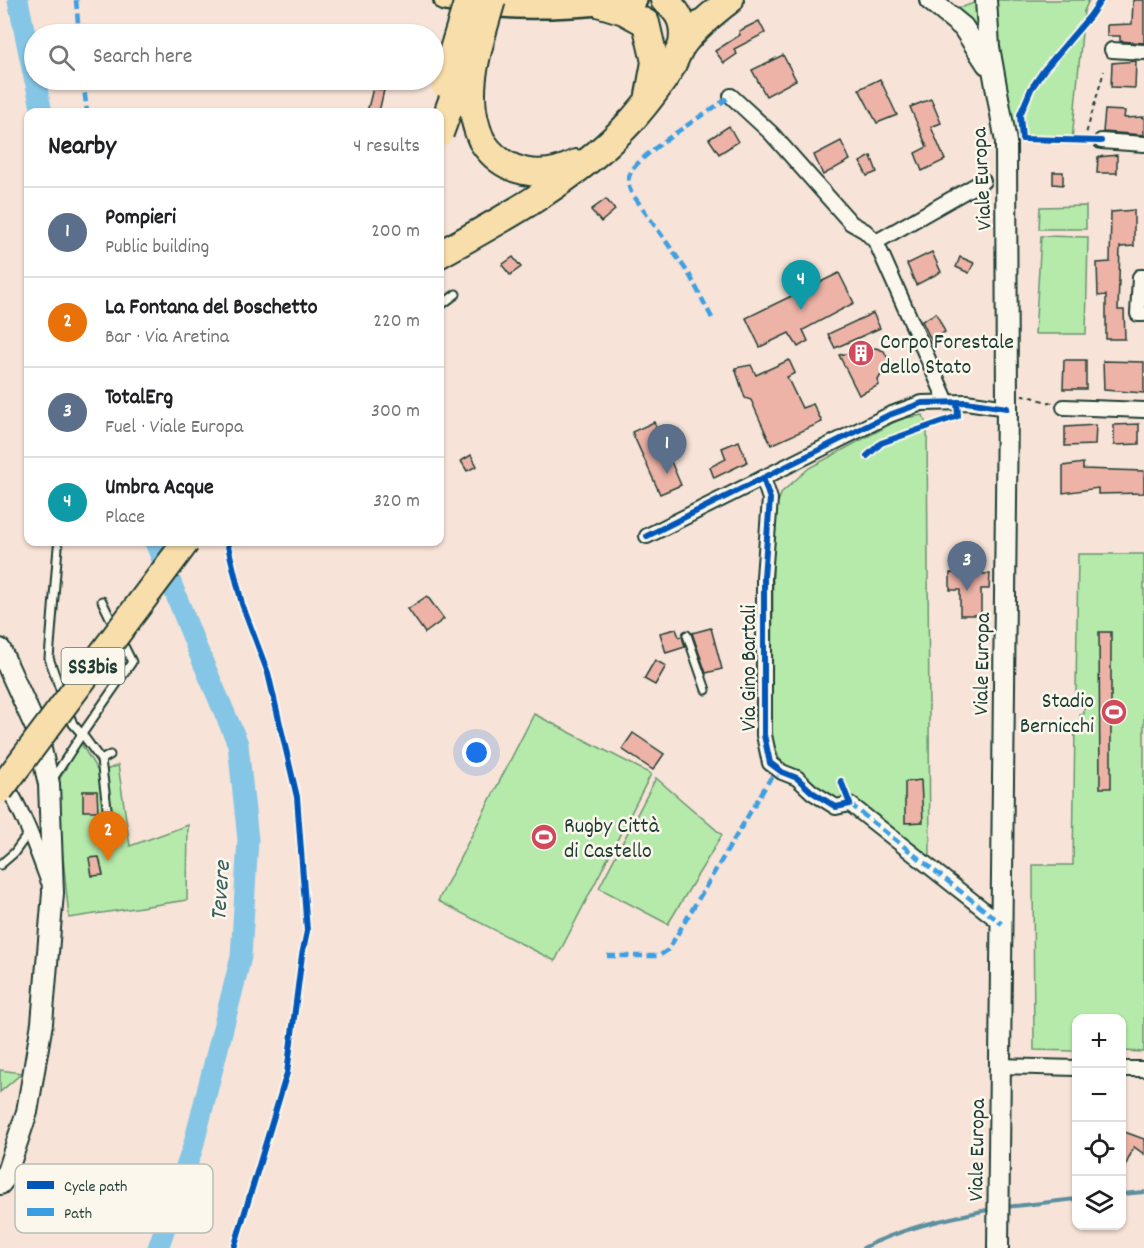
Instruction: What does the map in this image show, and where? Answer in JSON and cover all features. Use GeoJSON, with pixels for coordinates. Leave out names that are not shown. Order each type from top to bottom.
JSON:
{"type":"FeatureCollection","features":[{"type":"Feature","properties":{"kind":"highway"},"geometry":{"type":"LineString","coordinates":[[444,58],[462,0]]}},
{"type":"Feature","properties":{"kind":"highway"},"geometry":{"type":"LineString","coordinates":[[444,78],[468,0]]}},
{"type":"Feature","properties":{"kind":"highway"},"geometry":{"type":"LineString","coordinates":[[444,122],[466,62],[484,0]]}},
{"type":"Feature","properties":{"kind":"highway"},"geometry":{"type":"LineString","coordinates":[[492,0],[478,51],[472,87],[473,116],[482,141],[492,155],[515,169],[548,173],[561,170],[600,150]]}},
{"type":"Feature","properties":{"kind":"highway"},"geometry":{"type":"LineString","coordinates":[[647,101],[655,62],[646,23],[648,13],[658,0]]}},
{"type":"Feature","properties":{"kind":"highway"},"geometry":{"type":"LineString","coordinates":[[444,252],[563,181],[600,150],[647,101],[670,69],[682,45],[684,33],[682,21],[675,10],[664,0]]}},
{"type":"Feature","properties":{"kind":"highway"},"geometry":{"type":"LineString","coordinates":[[682,45],[730,0]]}},
{"type":"Feature","properties":{"kind":"highway"},"geometry":{"type":"LineString","coordinates":[[601,4],[624,11],[646,23]]}},
{"type":"Feature","properties":{"kind":"highway"},"geometry":{"type":"LineString","coordinates":[[433,108],[436,90]]}},
{"type":"Feature","properties":{"kind":"highway"},"geometry":{"type":"LineString","coordinates":[[433,108],[440,90]]}},
{"type":"Feature","properties":{"kind":"highway","name":"SS3bis"},"geometry":{"type":"LineString","coordinates":[[0,768],[165,546]]}},
{"type":"Feature","properties":{"kind":"highway","name":"SS3bis"},"geometry":{"type":"LineString","coordinates":[[0,790],[183,546]]}},
{"type":"Feature","properties":{"kind":"main road"},"geometry":{"type":"LineString","coordinates":[[445,0],[486,6],[527,8],[636,0]]}},
{"type":"Feature","properties":{"kind":"main road","name":"Viale Europa"},"geometry":{"type":"LineString","coordinates":[[930,0],[955,18],[967,31],[995,81]]}},
{"type":"Feature","properties":{"kind":"main road","name":"Viale Europa"},"geometry":{"type":"LineString","coordinates":[[986,0],[987,33],[1006,142],[1013,401],[1002,924],[999,1248]]}},
{"type":"Feature","properties":{"kind":"main road"},"geometry":{"type":"LineString","coordinates":[[0,649],[36,728],[49,784],[53,893],[42,1023],[27,1112],[5,1178],[0,1184]]}},
{"type":"Feature","properties":{"kind":"street"},"geometry":{"type":"LineString","coordinates":[[1112,50],[1144,52]]}},
{"type":"Feature","properties":{"kind":"street"},"geometry":{"type":"LineString","coordinates":[[731,96],[771,133],[851,223],[865,231],[876,242],[947,402]]}},
{"type":"Feature","properties":{"kind":"street"},"geometry":{"type":"LineString","coordinates":[[1101,141],[1144,144]]}},
{"type":"Feature","properties":{"kind":"street"},"geometry":{"type":"LineString","coordinates":[[876,242],[983,180]]}},
{"type":"Feature","properties":{"kind":"street"},"geometry":{"type":"LineString","coordinates":[[1144,277],[1140,277],[1138,314],[1144,314]]}},
{"type":"Feature","properties":{"kind":"street"},"geometry":{"type":"LineString","coordinates":[[647,536],[889,414],[922,403],[1013,401]]}},
{"type":"Feature","properties":{"kind":"street"},"geometry":{"type":"LineString","coordinates":[[1064,407],[1144,410]]}},
{"type":"Feature","properties":{"kind":"street","name":"Via Gino Bartali"},"geometry":{"type":"LineString","coordinates":[[763,478],[770,499],[765,577],[764,735],[770,763],[782,772],[797,778],[812,792],[836,807],[850,804],[1002,924]]}},
{"type":"Feature","properties":{"kind":"street"},"geometry":{"type":"LineString","coordinates":[[0,775],[14,797],[30,831],[53,893]]}},
{"type":"Feature","properties":{"kind":"street"},"geometry":{"type":"LineString","coordinates":[[1000,1066],[1072,1068]]}},
{"type":"Feature","properties":{"kind":"street"},"geometry":{"type":"LineString","coordinates":[[1126,1069],[1144,1069]]}},
{"type":"Feature","properties":{"kind":"lane"},"geometry":{"type":"LineString","coordinates":[[444,303],[456,294]]}},
{"type":"Feature","properties":{"kind":"lane"},"geometry":{"type":"LineString","coordinates":[[58,547],[49,658],[73,724],[101,760],[110,832]]}},
{"type":"Feature","properties":{"kind":"lane"},"geometry":{"type":"LineString","coordinates":[[49,784],[132,662],[102,601]]}},
{"type":"Feature","properties":{"kind":"lane"},"geometry":{"type":"LineString","coordinates":[[687,635],[706,690]]}},
{"type":"Feature","properties":{"kind":"lane"},"geometry":{"type":"LineString","coordinates":[[101,760],[110,754]]}},
{"type":"Feature","properties":{"kind":"lane"},"geometry":{"type":"LineString","coordinates":[[0,865],[14,853],[30,831]]}},
{"type":"Feature","properties":{"kind":"path"},"geometry":{"type":"LineString","coordinates":[[1101,141],[1081,141],[1104,71]]}},
{"type":"Feature","properties":{"kind":"path"},"geometry":{"type":"LineString","coordinates":[[1013,401],[1028,395],[1043,402],[1056,403],[1064,407]]}},
{"type":"Feature","properties":{"kind":"green space"},"geometry":{"type":"Polygon","coordinates":[[[982,0],[982,42],[951,7],[963,7],[982,0]]]}},
{"type":"Feature","properties":{"kind":"green space"},"geometry":{"type":"Polygon","coordinates":[[[993,0],[1089,0],[1084,11],[1072,140],[1015,137],[1001,67],[993,0]]]}},
{"type":"Feature","properties":{"kind":"green space"},"geometry":{"type":"Polygon","coordinates":[[[1086,206],[1086,229],[1039,229],[1040,207],[1086,206]]]}},
{"type":"Feature","properties":{"kind":"green space"},"geometry":{"type":"Polygon","coordinates":[[[1041,236],[1088,237],[1086,334],[1035,334],[1041,236]]]}},
{"type":"Feature","properties":{"kind":"green space"},"geometry":{"type":"Polygon","coordinates":[[[923,415],[927,427],[930,861],[788,769],[779,758],[772,738],[773,531],[776,507],[782,492],[809,468],[900,419],[923,415]]]}},
{"type":"Feature","properties":{"kind":"green space"},"geometry":{"type":"Polygon","coordinates":[[[1078,554],[1144,554],[1144,1052],[1126,1051],[1126,1014],[1072,1014],[1072,1051],[1034,1050],[1033,865],[1073,865],[1075,725],[1080,724],[1080,715],[1084,714],[1084,702],[1080,702],[1081,693],[1076,693],[1078,554]]]}},
{"type":"Feature","properties":{"kind":"green space","name":"Rugby Città di Castello"},"geometry":{"type":"Polygon","coordinates":[[[534,714],[651,774],[555,961],[438,901],[534,714]]]}},
{"type":"Feature","properties":{"kind":"green space"},"geometry":{"type":"Polygon","coordinates":[[[80,742],[99,773],[118,765],[130,846],[188,825],[187,900],[69,918],[56,786],[80,742]]]}},
{"type":"Feature","properties":{"kind":"green space"},"geometry":{"type":"Polygon","coordinates":[[[656,778],[722,835],[668,924],[599,888],[656,778]]]}},
{"type":"Feature","properties":{"kind":"green space"},"geometry":{"type":"Polygon","coordinates":[[[0,1070],[22,1073],[0,1092],[0,1070]]]}},
{"type":"Feature","properties":{"kind":"building"},"geometry":{"type":"Polygon","coordinates":[[[1133,0],[1144,0],[1144,43],[1120,41],[1120,36],[1107,36],[1107,25],[1132,24],[1133,0]]]}},
{"type":"Feature","properties":{"kind":"building"},"geometry":{"type":"Polygon","coordinates":[[[759,21],[765,33],[734,49],[737,54],[724,63],[715,51],[740,35],[739,31],[759,21]]]}},
{"type":"Feature","properties":{"kind":"building"},"geometry":{"type":"Polygon","coordinates":[[[783,55],[796,80],[766,96],[752,70],[783,55]]]}},
{"type":"Feature","properties":{"kind":"building"},"geometry":{"type":"Polygon","coordinates":[[[1136,61],[1135,88],[1111,87],[1112,63],[1136,61]]]}},
{"type":"Feature","properties":{"kind":"building"},"geometry":{"type":"Polygon","coordinates":[[[880,79],[897,115],[877,123],[859,89],[880,79]]]}},
{"type":"Feature","properties":{"kind":"building"},"geometry":{"type":"Polygon","coordinates":[[[372,90],[384,90],[380,108],[368,108],[372,90]]]}},
{"type":"Feature","properties":{"kind":"building"},"geometry":{"type":"Polygon","coordinates":[[[931,99],[941,123],[931,127],[945,160],[922,171],[915,153],[927,147],[910,107],[931,99]]]}},
{"type":"Feature","properties":{"kind":"building"},"geometry":{"type":"Polygon","coordinates":[[[1105,110],[1125,111],[1124,118],[1144,117],[1144,135],[1103,132],[1105,110]]]}},
{"type":"Feature","properties":{"kind":"building"},"geometry":{"type":"Polygon","coordinates":[[[729,126],[738,142],[719,154],[709,139],[729,126]]]}},
{"type":"Feature","properties":{"kind":"building"},"geometry":{"type":"Polygon","coordinates":[[[841,141],[850,160],[823,175],[814,155],[841,141]]]}},
{"type":"Feature","properties":{"kind":"building"},"geometry":{"type":"Polygon","coordinates":[[[1117,155],[1117,173],[1097,173],[1098,157],[1117,155]]]}},
{"type":"Feature","properties":{"kind":"building"},"geometry":{"type":"Polygon","coordinates":[[[871,156],[877,172],[867,176],[860,162],[871,156]]]}},
{"type":"Feature","properties":{"kind":"building"},"geometry":{"type":"Polygon","coordinates":[[[1053,172],[1063,172],[1063,185],[1053,184],[1053,172]]]}},
{"type":"Feature","properties":{"kind":"building"},"geometry":{"type":"Polygon","coordinates":[[[606,199],[615,210],[601,222],[591,210],[606,199]]]}},
{"type":"Feature","properties":{"kind":"building"},"geometry":{"type":"Polygon","coordinates":[[[1134,210],[1134,246],[1120,247],[1118,310],[1124,310],[1125,339],[1106,339],[1106,295],[1098,296],[1097,263],[1110,262],[1111,212],[1134,210]]]}},
{"type":"Feature","properties":{"kind":"building"},"geometry":{"type":"Polygon","coordinates":[[[932,252],[941,272],[916,285],[907,264],[932,252]]]}},
{"type":"Feature","properties":{"kind":"building"},"geometry":{"type":"Polygon","coordinates":[[[513,257],[521,267],[510,275],[502,265],[513,257]]]}},
{"type":"Feature","properties":{"kind":"building"},"geometry":{"type":"Polygon","coordinates":[[[960,257],[974,263],[969,273],[956,267],[960,257]]]}},
{"type":"Feature","properties":{"kind":"building"},"geometry":{"type":"Polygon","coordinates":[[[839,273],[854,303],[803,330],[808,341],[798,347],[789,333],[760,347],[746,318],[839,273]]]}},
{"type":"Feature","properties":{"kind":"building"},"geometry":{"type":"Polygon","coordinates":[[[873,313],[880,328],[835,348],[828,334],[873,313]]]}},
{"type":"Feature","properties":{"kind":"building"},"geometry":{"type":"Polygon","coordinates":[[[936,313],[945,332],[931,340],[922,321],[936,313]]]}},
{"type":"Feature","properties":{"kind":"building"},"geometry":{"type":"Polygon","coordinates":[[[876,348],[884,351],[889,361],[878,380],[879,385],[859,395],[839,355],[876,348]]]}},
{"type":"Feature","properties":{"kind":"building"},"geometry":{"type":"Polygon","coordinates":[[[789,360],[795,373],[787,377],[802,408],[813,404],[822,422],[771,445],[751,400],[745,398],[735,368],[751,365],[756,375],[789,360]]]}},
{"type":"Feature","properties":{"kind":"building"},"geometry":{"type":"Polygon","coordinates":[[[1064,360],[1086,360],[1086,389],[1063,389],[1064,360]]]}},
{"type":"Feature","properties":{"kind":"building"},"geometry":{"type":"Polygon","coordinates":[[[1103,361],[1144,362],[1144,393],[1104,390],[1103,361]]]}},
{"type":"Feature","properties":{"kind":"building"},"geometry":{"type":"Polygon","coordinates":[[[654,422],[681,485],[660,494],[632,432],[654,422]]]}},
{"type":"Feature","properties":{"kind":"building"},"geometry":{"type":"Polygon","coordinates":[[[1139,424],[1139,444],[1114,445],[1114,425],[1139,424]]]}},
{"type":"Feature","properties":{"kind":"building"},"geometry":{"type":"Polygon","coordinates":[[[1096,425],[1095,445],[1065,446],[1065,427],[1096,425]]]}},
{"type":"Feature","properties":{"kind":"building"},"geometry":{"type":"Polygon","coordinates":[[[739,441],[747,462],[714,478],[710,467],[726,459],[722,448],[739,441]]]}},
{"type":"Feature","properties":{"kind":"building"},"geometry":{"type":"Polygon","coordinates":[[[471,455],[477,466],[467,471],[461,461],[471,455]]]}},
{"type":"Feature","properties":{"kind":"building"},"geometry":{"type":"Polygon","coordinates":[[[1083,463],[1083,469],[1144,471],[1144,493],[1098,494],[1098,488],[1063,493],[1063,466],[1083,463]]]}},
{"type":"Feature","properties":{"kind":"building"},"geometry":{"type":"Polygon","coordinates":[[[950,573],[990,574],[989,589],[981,589],[981,615],[960,615],[960,590],[950,590],[950,573]]]}},
{"type":"Feature","properties":{"kind":"building"},"geometry":{"type":"Polygon","coordinates":[[[427,596],[444,619],[425,633],[408,609],[427,596]]]}},
{"type":"Feature","properties":{"kind":"building"},"geometry":{"type":"Polygon","coordinates":[[[711,628],[722,669],[706,673],[692,633],[711,628]]]}},
{"type":"Feature","properties":{"kind":"building"},"geometry":{"type":"Polygon","coordinates":[[[676,629],[679,637],[682,636],[685,647],[666,653],[660,633],[676,629]]]}},
{"type":"Feature","properties":{"kind":"building"},"geometry":{"type":"Polygon","coordinates":[[[1099,632],[1111,632],[1111,788],[1100,788],[1099,632]]]}},
{"type":"Feature","properties":{"kind":"building"},"geometry":{"type":"Polygon","coordinates":[[[655,660],[666,666],[655,685],[644,679],[655,660]]]}},
{"type":"Feature","properties":{"kind":"building"},"geometry":{"type":"Polygon","coordinates":[[[633,733],[664,754],[653,770],[622,749],[633,733]]]}},
{"type":"Feature","properties":{"kind":"building"},"geometry":{"type":"Polygon","coordinates":[[[921,780],[923,822],[905,823],[905,782],[921,780]]]}},
{"type":"Feature","properties":{"kind":"building"},"geometry":{"type":"Polygon","coordinates":[[[83,791],[97,791],[98,811],[83,811],[83,791]]]}},
{"type":"Feature","properties":{"kind":"building"},"geometry":{"type":"Polygon","coordinates":[[[99,857],[103,875],[92,876],[89,858],[99,857]]]}},
{"type":"Feature","properties":{"kind":"building"},"geometry":{"type":"Polygon","coordinates":[[[1126,1132],[1144,1139],[1144,1154],[1134,1147],[1126,1164],[1126,1132]]]}},
{"type":"Feature","properties":{"kind":"waterway","name":"Tevere"},"geometry":{"type":"LineString","coordinates":[[18,0],[24,29]]}},
{"type":"Feature","properties":{"kind":"waterway","name":"Tevere"},"geometry":{"type":"LineString","coordinates":[[37,90],[41,108]]}},
{"type":"Feature","properties":{"kind":"waterway","name":"Tevere"},"geometry":{"type":"LineString","coordinates":[[157,546],[238,744],[248,840],[241,957],[187,1164]]}},
{"type":"Feature","properties":{"kind":"waterway"},"geometry":{"type":"LineString","coordinates":[[1126,1194],[1144,1192]]}},
{"type":"Feature","properties":{"kind":"waterway"},"geometry":{"type":"LineString","coordinates":[[1006,1207],[1072,1199]]}},
{"type":"Feature","properties":{"kind":"waterway"},"geometry":{"type":"LineString","coordinates":[[863,1248],[910,1229],[992,1209]]}},
{"type":"Feature","properties":{"kind":"waterway","name":"Tevere"},"geometry":{"type":"LineString","coordinates":[[158,1248],[163,1233]]}},
{"type":"Feature","properties":{"kind":"marked path"},"geometry":{"type":"LineString","coordinates":[[76,0],[78,24]]}},
{"type":"Feature","properties":{"kind":"marked path"},"geometry":{"type":"LineString","coordinates":[[84,90],[86,108]]}},
{"type":"Feature","properties":{"kind":"marked path"},"geometry":{"type":"LineString","coordinates":[[712,318],[689,274],[631,192],[628,181],[630,174],[646,155],[731,96]]}},
{"type":"Feature","properties":{"kind":"marked path"},"geometry":{"type":"LineString","coordinates":[[607,956],[659,956],[668,950],[770,779],[782,772]]}},
{"type":"Feature","properties":{"kind":"marked path"},"geometry":{"type":"LineString","coordinates":[[850,804],[1002,924]]}},
{"type":"Feature","properties":{"kind":"cycle path"},"geometry":{"type":"LineString","coordinates":[[1101,0],[1044,70],[1031,89],[1020,115],[1022,139],[1101,141]]}},
{"type":"Feature","properties":{"kind":"cycle path"},"geometry":{"type":"LineString","coordinates":[[867,456],[881,443],[958,416],[957,402]]}},
{"type":"Feature","properties":{"kind":"cycle path"},"geometry":{"type":"LineString","coordinates":[[647,536],[889,415],[922,403],[966,402],[1007,408]]}},
{"type":"Feature","properties":{"kind":"cycle path"},"geometry":{"type":"LineString","coordinates":[[763,478],[770,499],[764,577],[764,735],[770,763],[782,772],[797,778],[812,792],[836,807],[850,804],[841,781]]}},
{"type":"Feature","properties":{"kind":"cycle path"},"geometry":{"type":"LineString","coordinates":[[228,546],[242,604],[268,673],[297,797],[307,931],[287,1073],[234,1248]]}},
{"type":"Feature","properties":{"kind":"place","name":"Umbra Acque"},"geometry":{"type":"Point","coordinates":[801,310]}},
{"type":"Feature","properties":{"kind":"place","name":"Corpo Forestale dello Stato"},"geometry":{"type":"Point","coordinates":[861,353]}},
{"type":"Feature","properties":{"kind":"place","name":"Pompieri"},"geometry":{"type":"Point","coordinates":[667,474]}},
{"type":"Feature","properties":{"kind":"place","name":"TotalErg"},"geometry":{"type":"Point","coordinates":[967,591]}},
{"type":"Feature","properties":{"kind":"place","name":"Stadio Bernicchi"},"geometry":{"type":"Point","coordinates":[1114,712]}},
{"type":"Feature","properties":{"kind":"place","name":"Rugby Città di Castello"},"geometry":{"type":"Point","coordinates":[544,837]}},
{"type":"Feature","properties":{"kind":"place","name":"La Fontana del Boschetto"},"geometry":{"type":"Point","coordinates":[108,861]}}]}
